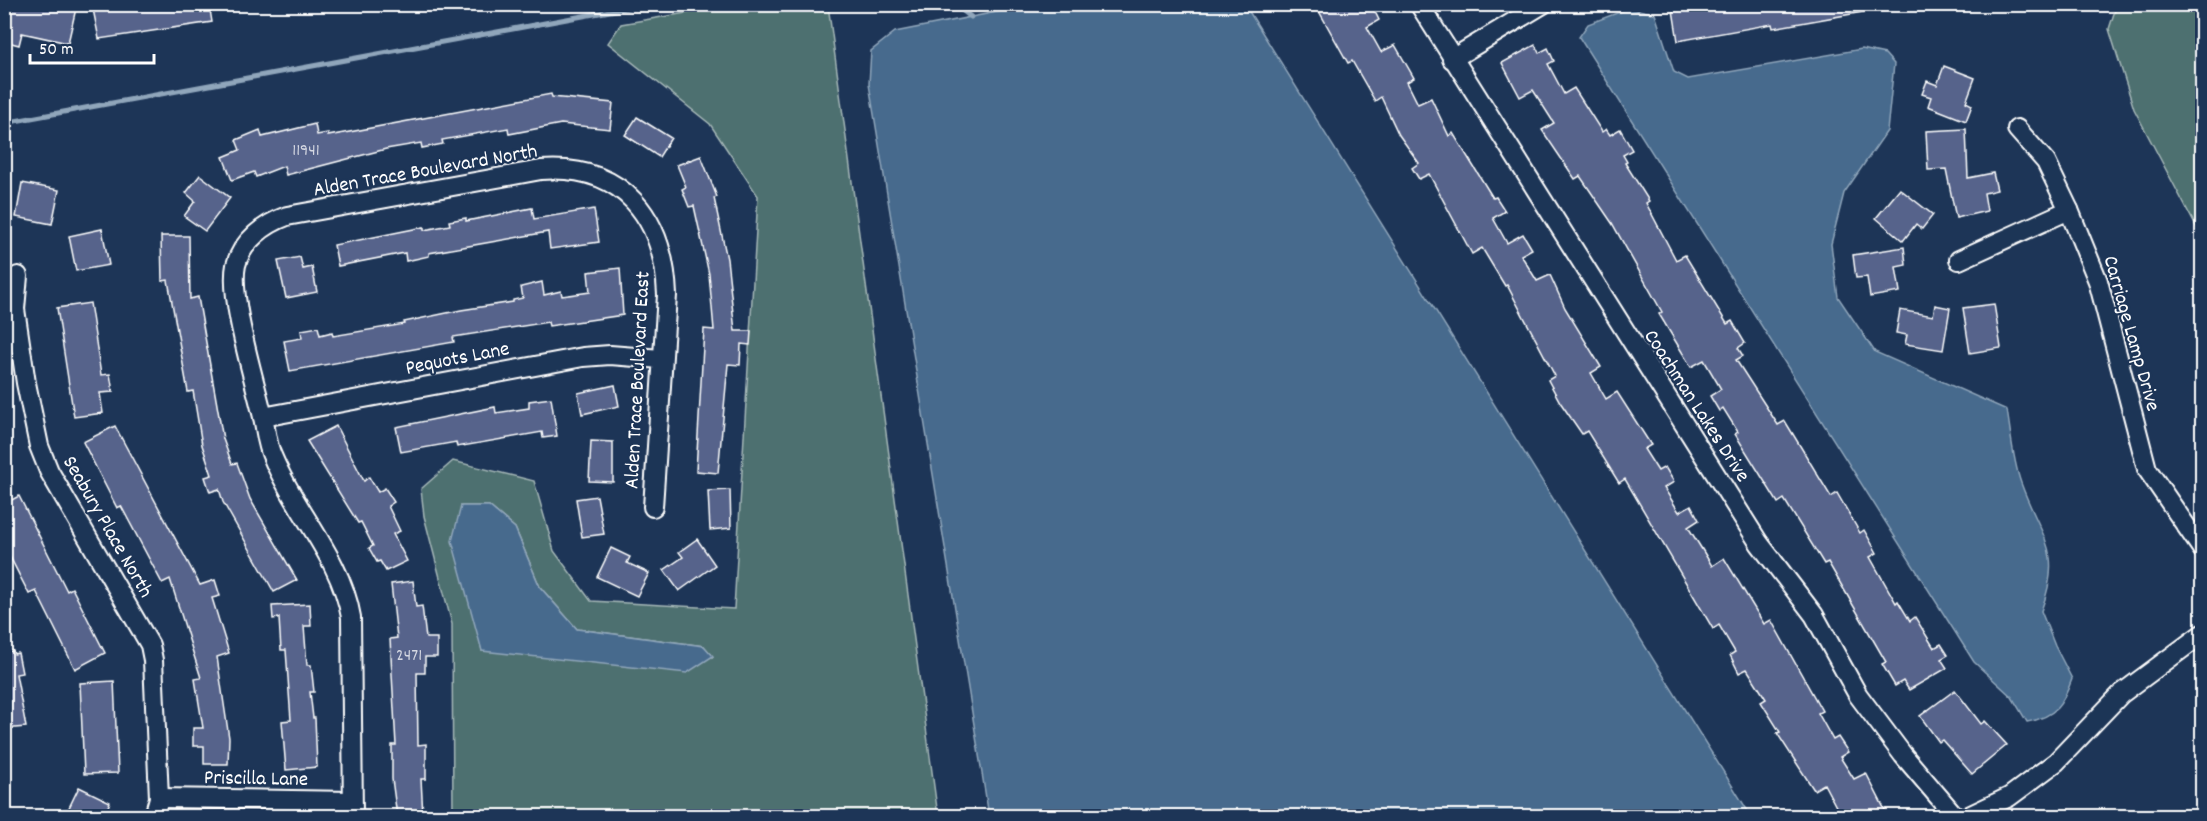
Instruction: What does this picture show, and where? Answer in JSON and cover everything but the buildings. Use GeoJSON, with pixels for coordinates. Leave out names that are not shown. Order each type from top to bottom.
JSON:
{"type":"FeatureCollection","features":[{"type":"Feature","properties":{"kind":"street","name":"Coachman Lakes Drive"},"geometry":{"type":"LineString","coordinates":[[1419,4],[1452,59],[1575,247],[1620,325],[1759,543],[1814,615],[1858,695],[1903,755],[1956,816]]}},
{"type":"Feature","properties":{"kind":"street"},"geometry":{"type":"LineString","coordinates":[[1452,59],[1543,4]]}},
{"type":"Feature","properties":{"kind":"street","name":"Carriage Lamp Drive"},"geometry":{"type":"LineString","coordinates":[[2018,129],[2046,162],[2069,210],[2098,281],[2147,469],[2202,549]]}},
{"type":"Feature","properties":{"kind":"street","name":"Alden Trace Boulevard North"},"geometry":{"type":"LineString","coordinates":[[263,417],[242,327],[235,281],[240,256],[258,231],[286,216],[541,170],[582,172],[619,188],[627,195]]}},
{"type":"Feature","properties":{"kind":"street","name":"Alden Trace Boulevard East"},"geometry":{"type":"LineString","coordinates":[[627,195],[653,226],[666,267],[667,295],[652,507]]}},
{"type":"Feature","properties":{"kind":"street"},"geometry":{"type":"LineString","coordinates":[[1959,260],[2069,210]]}},
{"type":"Feature","properties":{"kind":"street","name":"Seabury Place North"},"geometry":{"type":"LineString","coordinates":[[18,276],[15,309],[39,446],[49,471],[150,645],[153,660],[159,798],[154,816]]}},
{"type":"Feature","properties":{"kind":"street","name":"Pequots Lane"},"geometry":{"type":"LineString","coordinates":[[263,417],[583,357],[661,359]]}},
{"type":"Feature","properties":{"kind":"street"},"geometry":{"type":"LineString","coordinates":[[263,417],[272,456],[290,493],[341,578],[348,598],[351,617],[352,809]]}},
{"type":"Feature","properties":{"kind":"street"},"geometry":{"type":"LineString","coordinates":[[1969,816],[2009,797],[2056,762],[2121,694],[2202,634]]}},
{"type":"Feature","properties":{"kind":"street","name":"Priscilla Lane"},"geometry":{"type":"LineString","coordinates":[[159,798],[352,809]]}},
{"type":"Feature","properties":{"kind":"green space"},"geometry":{"type":"Polygon","coordinates":[[[2117,4],[2202,5],[2202,238],[2134,109],[2109,29],[2117,4]]]}},
{"type":"Feature","properties":{"kind":"green space"},"geometry":{"type":"Polygon","coordinates":[[[733,5],[828,5],[938,816],[453,816],[452,624],[424,516],[421,489],[453,461],[534,481],[554,551],[591,601],[734,609],[758,196],[710,124],[608,43],[621,24],[733,5]],[[461,506],[482,651],[713,657],[704,646],[577,629],[540,587],[515,528],[489,506],[461,506]]]}},
{"type":"Feature","properties":{"kind":"water"},"geometry":{"type":"Polygon","coordinates":[[[1037,4],[1245,5],[1751,816],[989,816],[869,84],[871,51],[895,32],[1037,4]]]}},
{"type":"Feature","properties":{"kind":"water"},"geometry":{"type":"Polygon","coordinates":[[[1630,8],[1655,14],[1674,72],[1688,79],[1862,49],[1885,54],[1894,64],[1887,131],[1844,193],[1831,244],[1838,297],[1875,352],[2007,410],[2018,475],[2042,532],[2050,558],[2048,590],[2041,611],[2072,679],[2065,696],[2052,713],[2027,722],[2012,697],[1974,662],[1579,37],[1588,24],[1630,8]]]}},
{"type":"Feature","properties":{"kind":"water"},"geometry":{"type":"Polygon","coordinates":[[[461,506],[489,506],[515,528],[540,587],[577,629],[704,646],[713,656],[687,673],[482,651],[452,541],[461,506]]]}},
{"type":"Feature","properties":{"kind":"waterway"},"geometry":{"type":"LineString","coordinates":[[4,123],[648,4]]}},
{"type":"Feature","properties":{"kind":"waterway"},"geometry":{"type":"LineString","coordinates":[[954,4],[971,17]]}}]}
